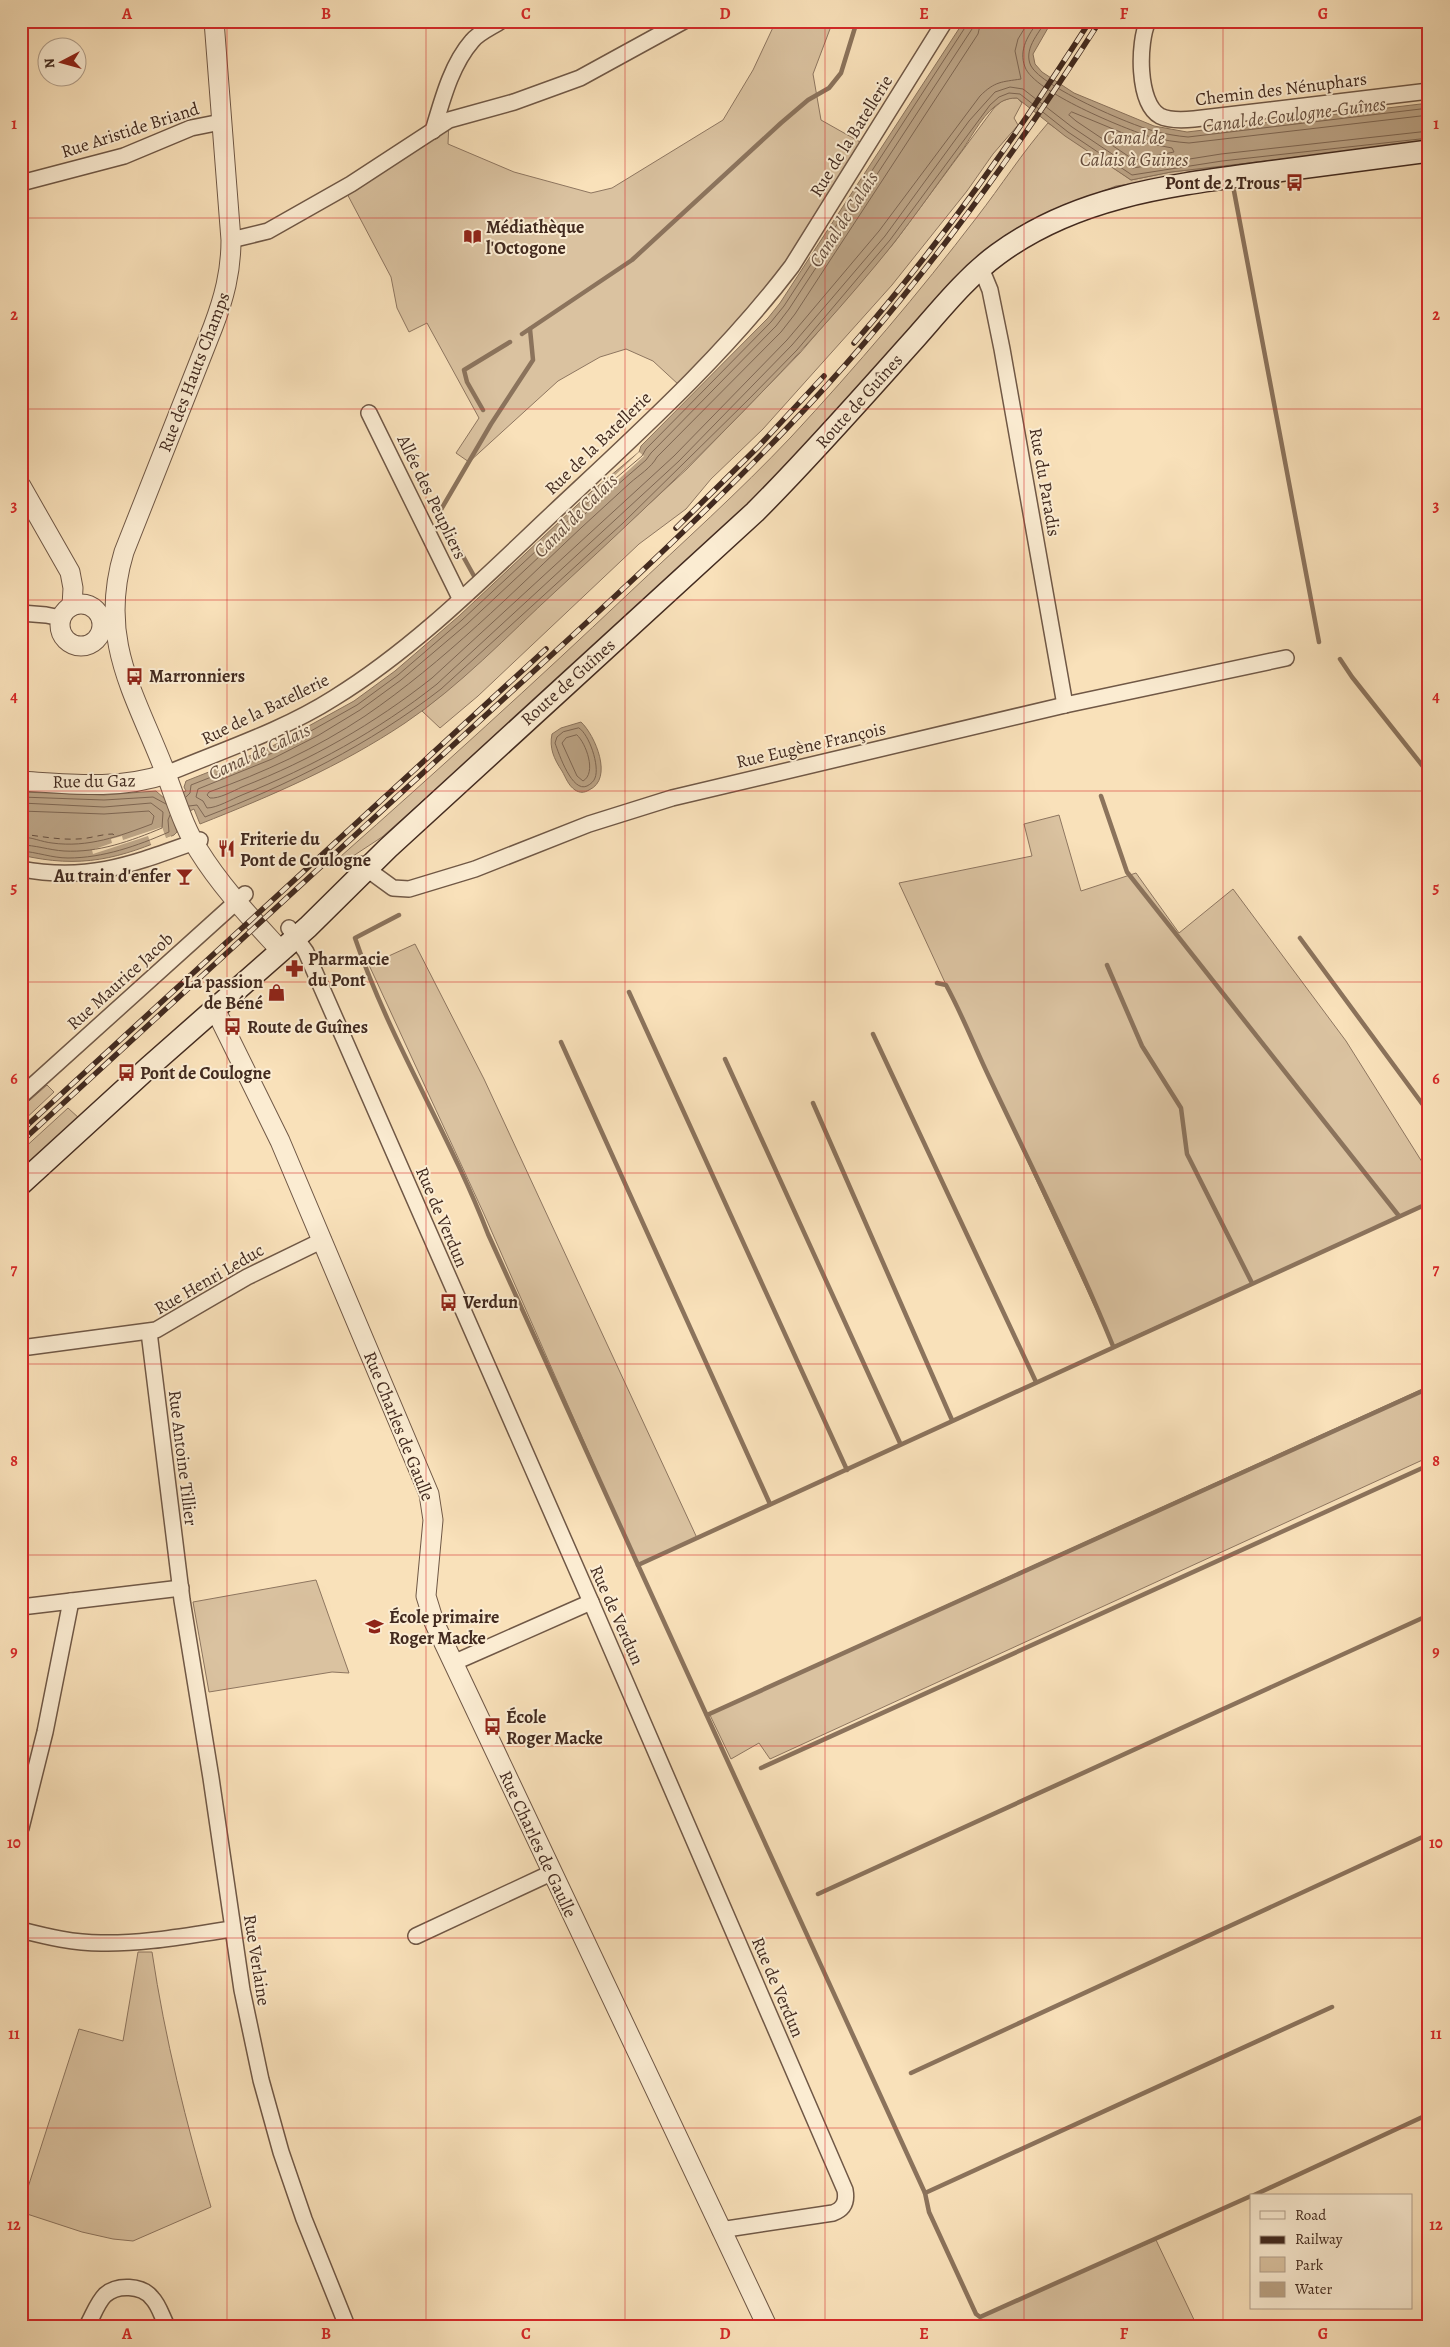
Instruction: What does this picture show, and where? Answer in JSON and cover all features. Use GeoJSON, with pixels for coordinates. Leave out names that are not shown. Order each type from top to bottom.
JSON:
{"type":"FeatureCollection","features":[{"type":"Feature","properties":{"kind":"main road","name":"Route de Guînes"},"geometry":{"type":"LineString","coordinates":[[285,939],[338,880],[364,867],[388,848],[755,512],[981,268],[1007,248],[1051,223],[1090,206],[1125,195],[1200,181],[1429,151]]}},
{"type":"Feature","properties":{"kind":"main road"},"geometry":{"type":"LineString","coordinates":[[21,1184],[215,1009],[285,939]]}},
{"type":"Feature","properties":{"kind":"main road"},"geometry":{"type":"LineString","coordinates":[[149,1067],[182,1022],[285,939]]}},
{"type":"Feature","properties":{"kind":"street","name":"Rue des Hauts Champs"},"geometry":{"type":"LineString","coordinates":[[102,621],[105,603],[120,567],[132,529],[220,310],[230,267],[231,240],[214,21]]}},
{"type":"Feature","properties":{"kind":"street"},"geometry":{"type":"LineString","coordinates":[[433,131],[447,87],[472,39],[501,21]]}},
{"type":"Feature","properties":{"kind":"street"},"geometry":{"type":"LineString","coordinates":[[231,240],[268,231],[351,184],[449,120],[514,102],[580,78],[684,21]]}},
{"type":"Feature","properties":{"kind":"street","name":"Rue de la Batellerie"},"geometry":{"type":"LineString","coordinates":[[168,780],[333,699],[373,672],[460,598],[634,436],[733,336],[771,294],[808,243],[945,21]]}},
{"type":"Feature","properties":{"kind":"street","name":"Chemin des Nénuphars"},"geometry":{"type":"LineString","coordinates":[[1148,21],[1142,38],[1140,53],[1148,98],[1154,111],[1160,116],[1187,119],[1429,91]]}},
{"type":"Feature","properties":{"kind":"street","name":"Rue Aristide Briand"},"geometry":{"type":"LineString","coordinates":[[21,183],[124,156],[191,128],[221,122]]}},
{"type":"Feature","properties":{"kind":"street","name":"Rue du Paradis"},"geometry":{"type":"LineString","coordinates":[[981,268],[990,290],[997,322],[1065,706]]}},
{"type":"Feature","properties":{"kind":"street","name":"Allée des Peupliers"},"geometry":{"type":"LineString","coordinates":[[369,413],[460,598]]}},
{"type":"Feature","properties":{"kind":"street"},"geometry":{"type":"LineString","coordinates":[[21,486],[70,572],[73,588],[66,612],[60,632],[69,642],[85,646],[96,639],[101,631],[102,621],[97,611],[92,607],[82,604],[66,612],[46,615],[21,613]]}},
{"type":"Feature","properties":{"kind":"street","name":"Rue des Hauts Champs"},"geometry":{"type":"LineString","coordinates":[[120,567],[114,616],[123,668],[168,780]]}},
{"type":"Feature","properties":{"kind":"street"},"geometry":{"type":"LineString","coordinates":[[96,639],[115,656],[123,668]]}},
{"type":"Feature","properties":{"kind":"street","name":"Rue Eugène François"},"geometry":{"type":"LineString","coordinates":[[364,867],[393,888],[409,889],[475,869],[589,824],[659,802],[1065,706],[1286,658]]}},
{"type":"Feature","properties":{"kind":"street"},"geometry":{"type":"LineString","coordinates":[[168,780],[193,836],[240,897],[285,939]]}},
{"type":"Feature","properties":{"kind":"street","name":"Rue du Gaz"},"geometry":{"type":"LineString","coordinates":[[21,781],[100,784],[168,780]]}},
{"type":"Feature","properties":{"kind":"street"},"geometry":{"type":"LineString","coordinates":[[21,868],[58,874],[101,871],[133,864],[193,836]]}},
{"type":"Feature","properties":{"kind":"street","name":"Rue Maurice Jacob"},"geometry":{"type":"LineString","coordinates":[[21,1096],[240,897]]}},
{"type":"Feature","properties":{"kind":"street","name":"Rue de Verdun"},"geometry":{"type":"LineString","coordinates":[[285,939],[314,970],[591,1602],[845,2190],[842,2208],[833,2213],[720,2230]]}},
{"type":"Feature","properties":{"kind":"street","name":"Rue Charles de Gaulle"},"geometry":{"type":"LineString","coordinates":[[215,1009],[274,1127],[432,1502],[433,1520],[426,1596],[431,1616],[767,2326]]}},
{"type":"Feature","properties":{"kind":"street","name":"Rue Henri Leduc"},"geometry":{"type":"LineString","coordinates":[[21,1348],[149,1332],[162,1328],[247,1277],[323,1240]]}},
{"type":"Feature","properties":{"kind":"street","name":"Rue Antoine Tillier"},"geometry":{"type":"LineString","coordinates":[[149,1332],[181,1588]]}},
{"type":"Feature","properties":{"kind":"street"},"geometry":{"type":"LineString","coordinates":[[21,1607],[181,1588]]}},
{"type":"Feature","properties":{"kind":"street","name":"Rue Verlaine"},"geometry":{"type":"LineString","coordinates":[[181,1588],[212,1778],[232,1929],[250,2033],[277,2138],[304,2219],[347,2326]]}},
{"type":"Feature","properties":{"kind":"street"},"geometry":{"type":"LineString","coordinates":[[21,1828],[45,1732],[71,1601]]}},
{"type":"Feature","properties":{"kind":"street"},"geometry":{"type":"LineString","coordinates":[[453,1663],[591,1602]]}},
{"type":"Feature","properties":{"kind":"street"},"geometry":{"type":"LineString","coordinates":[[416,1936],[551,1872]]}},
{"type":"Feature","properties":{"kind":"street"},"geometry":{"type":"LineString","coordinates":[[21,1930],[65,1940],[108,1943],[139,1942],[232,1929]]}},
{"type":"Feature","properties":{"kind":"street"},"geometry":{"type":"LineString","coordinates":[[88,2326],[105,2296],[114,2290],[129,2288],[141,2290],[152,2298],[167,2326]]}},
{"type":"Feature","properties":{"kind":"green space"},"geometry":{"type":"Polygon","coordinates":[[[776,21],[833,21],[813,74],[821,120],[860,142],[789,260],[759,300],[679,385],[653,361],[626,349],[600,357],[558,381],[469,462],[456,453],[479,418],[427,323],[409,332],[397,308],[391,277],[344,188],[449,120],[448,144],[514,172],[591,193],[612,188],[723,120],[753,70],[776,21]]]}},
{"type":"Feature","properties":{"kind":"green space"},"geometry":{"type":"Polygon","coordinates":[[[1017,98],[1022,103],[1014,118],[1018,125],[993,154],[967,191],[892,285],[763,429],[711,479],[686,509],[639,544],[478,696],[440,728],[422,711],[444,693],[687,469],[800,353],[894,243],[994,108],[1002,101],[1017,98]]]}},
{"type":"Feature","properties":{"kind":"green space"},"geometry":{"type":"Polygon","coordinates":[[[1048,123],[1131,180],[1171,172],[1223,166],[1220,171],[1116,186],[1056,209],[643,605],[382,837],[344,862],[340,857],[557,661],[731,497],[791,437],[910,302],[1048,123]]]}},
{"type":"Feature","properties":{"kind":"green space"},"geometry":{"type":"Polygon","coordinates":[[[1059,815],[1081,891],[1136,873],[1179,933],[1233,889],[1346,1041],[1429,1173],[1429,1203],[1113,1346],[899,883],[1032,856],[1024,824],[1059,815]]]}},
{"type":"Feature","properties":{"kind":"green space"},"geometry":{"type":"Polygon","coordinates":[[[415,944],[484,1079],[697,1538],[638,1565],[484,1214],[369,965],[415,944]]]}},
{"type":"Feature","properties":{"kind":"green space"},"geometry":{"type":"Polygon","coordinates":[[[47,1085],[54,1092],[21,1123],[21,1108],[47,1085]]]}},
{"type":"Feature","properties":{"kind":"green space"},"geometry":{"type":"Polygon","coordinates":[[[68,1108],[80,1119],[21,1176],[21,1151],[68,1108]]]}},
{"type":"Feature","properties":{"kind":"green space"},"geometry":{"type":"Polygon","coordinates":[[[1429,1386],[1429,1457],[770,1759],[759,1743],[731,1759],[709,1713],[1429,1386]]]}},
{"type":"Feature","properties":{"kind":"green space"},"geometry":{"type":"Polygon","coordinates":[[[316,1580],[349,1673],[332,1672],[209,1692],[193,1602],[316,1580]]]}},
{"type":"Feature","properties":{"kind":"green space"},"geometry":{"type":"Polygon","coordinates":[[[138,1952],[152,1952],[163,2017],[177,2081],[211,2207],[133,2241],[113,2239],[82,2232],[21,2212],[21,2209],[79,2029],[123,2041],[138,1952]]]}},
{"type":"Feature","properties":{"kind":"green space"},"geometry":{"type":"Polygon","coordinates":[[[1156,2240],[1197,2326],[984,2326],[980,2317],[1156,2240]]]}},
{"type":"Feature","properties":{"kind":"water"},"geometry":{"type":"Polygon","coordinates":[[[964,21],[1052,21],[1033,54],[1035,64],[1042,72],[1074,93],[1154,126],[1187,132],[1429,103],[1429,142],[1171,172],[1131,180],[1065,136],[1017,98],[1003,101],[995,106],[985,117],[899,237],[876,265],[839,309],[761,393],[681,474],[483,660],[425,709],[381,739],[279,791],[200,824],[194,809],[173,819],[177,832],[174,835],[135,850],[117,856],[81,861],[62,861],[21,855],[21,792],[104,795],[156,791],[165,799],[186,791],[184,787],[186,781],[267,749],[354,701],[395,671],[459,616],[592,491],[639,452],[641,446],[768,318],[780,303],[964,21]]]}},
{"type":"Feature","properties":{"kind":"water"},"geometry":{"type":"Polygon","coordinates":[[[581,722],[596,746],[601,767],[600,777],[596,784],[585,792],[575,790],[569,784],[555,758],[551,744],[552,734],[561,728],[581,722]]]}},
{"type":"Feature","properties":{"kind":"pier"},"geometry":{"type":"Polygon","coordinates":[[[639,452],[644,456],[607,490],[603,487],[639,452]]]}},
{"type":"Feature","properties":{"kind":"pier"},"geometry":{"type":"Polygon","coordinates":[[[162,827],[166,838],[171,836],[172,839],[152,847],[148,836],[93,854],[92,850],[112,843],[111,839],[122,836],[123,840],[162,827]]]}},
{"type":"Feature","properties":{"kind":"waterway"},"geometry":{"type":"LineString","coordinates":[[522,334],[632,260],[781,123],[808,100],[829,88],[841,73],[857,21]]}},
{"type":"Feature","properties":{"kind":"waterway"},"geometry":{"type":"LineString","coordinates":[[1234,191],[1319,642]]}},
{"type":"Feature","properties":{"kind":"waterway"},"geometry":{"type":"LineString","coordinates":[[474,576],[439,513],[491,424],[533,360],[530,329]]}},
{"type":"Feature","properties":{"kind":"waterway"},"geometry":{"type":"LineString","coordinates":[[483,410],[467,382],[464,370],[510,342]]}},
{"type":"Feature","properties":{"kind":"waterway"},"geometry":{"type":"LineString","coordinates":[[1340,659],[1352,677],[1429,774]]}},
{"type":"Feature","properties":{"kind":"waterway"},"geometry":{"type":"LineString","coordinates":[[1101,796],[1127,872],[1399,1216]]}},
{"type":"Feature","properties":{"kind":"waterway"},"geometry":{"type":"LineString","coordinates":[[399,915],[355,938],[385,1013],[473,1197],[638,1565],[1429,1203]]}},
{"type":"Feature","properties":{"kind":"waterway"},"geometry":{"type":"LineString","coordinates":[[1300,938],[1429,1113]]}},
{"type":"Feature","properties":{"kind":"waterway"},"geometry":{"type":"LineString","coordinates":[[1107,965],[1142,1046],[1181,1108],[1187,1154],[1252,1283]]}},
{"type":"Feature","properties":{"kind":"waterway"},"geometry":{"type":"LineString","coordinates":[[937,983],[946,985],[958,1008],[1069,1245],[1113,1346]]}},
{"type":"Feature","properties":{"kind":"waterway"},"geometry":{"type":"LineString","coordinates":[[629,992],[847,1470]]}},
{"type":"Feature","properties":{"kind":"waterway"},"geometry":{"type":"LineString","coordinates":[[873,1034],[1036,1382]]}},
{"type":"Feature","properties":{"kind":"waterway"},"geometry":{"type":"LineString","coordinates":[[561,1042],[770,1504]]}},
{"type":"Feature","properties":{"kind":"waterway"},"geometry":{"type":"LineString","coordinates":[[725,1059],[900,1443]]}},
{"type":"Feature","properties":{"kind":"waterway"},"geometry":{"type":"LineString","coordinates":[[813,1103],[952,1420]]}},
{"type":"Feature","properties":{"kind":"waterway"},"geometry":{"type":"LineString","coordinates":[[707,1715],[1429,1388]]}},
{"type":"Feature","properties":{"kind":"waterway"},"geometry":{"type":"LineString","coordinates":[[761,1768],[1429,1465]]}},
{"type":"Feature","properties":{"kind":"waterway"},"geometry":{"type":"LineString","coordinates":[[638,1565],[925,2193],[1332,2007]]}},
{"type":"Feature","properties":{"kind":"waterway"},"geometry":{"type":"LineString","coordinates":[[818,1894],[1429,1615]]}},
{"type":"Feature","properties":{"kind":"waterway"},"geometry":{"type":"LineString","coordinates":[[911,2073],[1429,1834]]}},
{"type":"Feature","properties":{"kind":"waterway"},"geometry":{"type":"LineString","coordinates":[[1256,2194],[1429,2114]]}},
{"type":"Feature","properties":{"kind":"waterway"},"geometry":{"type":"LineString","coordinates":[[925,2193],[929,2212],[976,2314],[980,2317],[1250,2196]]}},
{"type":"Feature","properties":{"kind":"ferry route"},"geometry":{"type":"LineString","coordinates":[[21,834],[70,839],[113,834],[116,838]]}},
{"type":"Feature","properties":{"kind":"railway"},"geometry":{"type":"LineString","coordinates":[[854,343],[918,266],[978,186],[1090,21]]}},
{"type":"Feature","properties":{"kind":"railway"},"geometry":{"type":"LineString","coordinates":[[21,1142],[622,590],[790,425],[916,281],[993,179],[1100,21]]}},
{"type":"Feature","properties":{"kind":"railway"},"geometry":{"type":"LineString","coordinates":[[676,528],[758,447],[824,376]]}},
{"type":"Feature","properties":{"kind":"railway"},"geometry":{"type":"LineString","coordinates":[[21,1131],[546,649]]}},
{"type":"Feature","properties":{"kind":"place","name":"Pont de 2 Trous"},"geometry":{"type":"Point","coordinates":[1294,183]}},
{"type":"Feature","properties":{"kind":"place","name":"Médiathèque l'Octogone"},"geometry":{"type":"Point","coordinates":[472,237]}},
{"type":"Feature","properties":{"kind":"place","name":"Marronniers"},"geometry":{"type":"Point","coordinates":[135,676]}},
{"type":"Feature","properties":{"kind":"place","name":"Friterie du Pont de Coulogne"},"geometry":{"type":"Point","coordinates":[226,849]}},
{"type":"Feature","properties":{"kind":"place","name":"Au train d'enfer"},"geometry":{"type":"Point","coordinates":[185,876]}},
{"type":"Feature","properties":{"kind":"place","name":"Pharmacie du Pont"},"geometry":{"type":"Point","coordinates":[294,969]}},
{"type":"Feature","properties":{"kind":"place","name":"La passion de Béné"},"geometry":{"type":"Point","coordinates":[277,992]}},
{"type":"Feature","properties":{"kind":"place","name":"Route de Guînes"},"geometry":{"type":"Point","coordinates":[233,1027]}},
{"type":"Feature","properties":{"kind":"place","name":"Pont de Coulogne"},"geometry":{"type":"Point","coordinates":[126,1073]}},
{"type":"Feature","properties":{"kind":"place","name":"Verdun"},"geometry":{"type":"Point","coordinates":[449,1302]}},
{"type":"Feature","properties":{"kind":"place","name":"École primaire Roger Macke"},"geometry":{"type":"Point","coordinates":[375,1627]}},
{"type":"Feature","properties":{"kind":"place","name":"École Roger Macke"},"geometry":{"type":"Point","coordinates":[492,1727]}},
{"type":"Feature","properties":{"kind":"water label","name":"Canal de Coulogne-Guînes"},"geometry":{"type":"Point","coordinates":[1294,114]}},
{"type":"Feature","properties":{"kind":"water label","name":"Canal de Calais à Guines"},"geometry":{"type":"Point","coordinates":[1134,148]}},
{"type":"Feature","properties":{"kind":"water label","name":"Canal de Calais"},"geometry":{"type":"Point","coordinates":[843,219]}},
{"type":"Feature","properties":{"kind":"water label","name":"Canal de Calais"},"geometry":{"type":"Point","coordinates":[575,515]}},
{"type":"Feature","properties":{"kind":"water label","name":"Canal de Calais"},"geometry":{"type":"Point","coordinates":[259,751]}}]}
